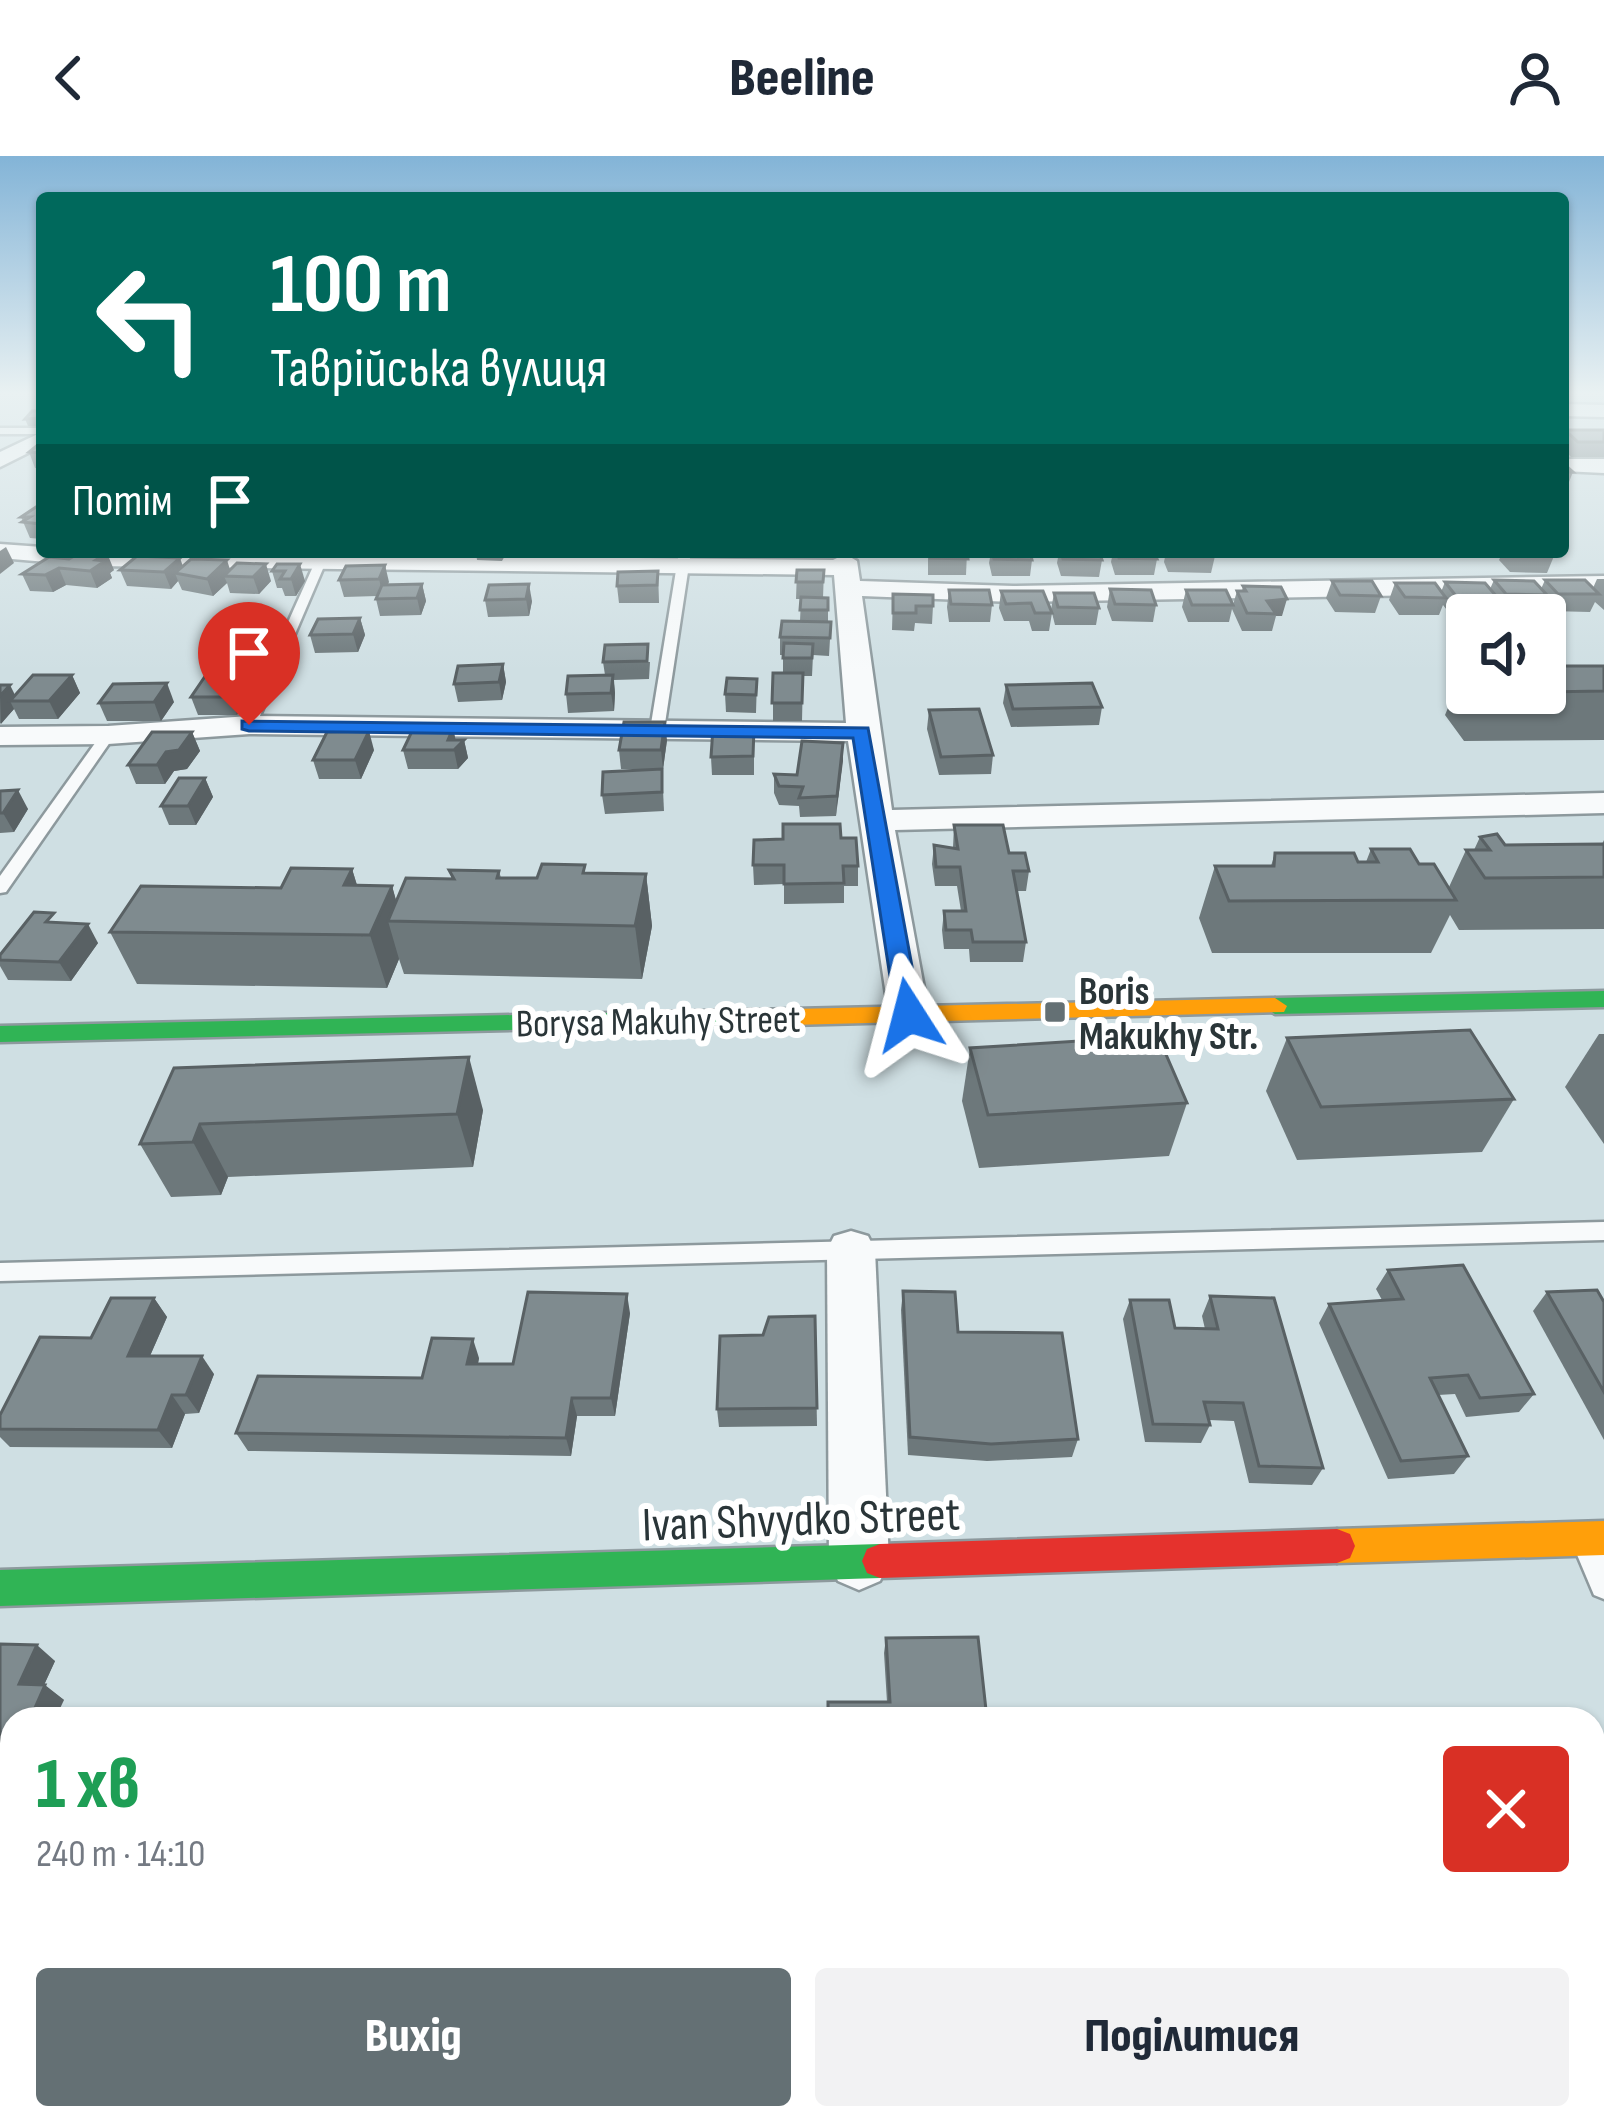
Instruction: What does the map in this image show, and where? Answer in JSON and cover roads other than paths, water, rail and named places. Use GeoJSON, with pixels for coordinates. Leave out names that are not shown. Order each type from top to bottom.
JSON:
{"type":"FeatureCollection","features":[{"type":"Feature","properties":{"kind":"main road","name":"Borysa Makuhy Street"},"geometry":{"type":"LineString","coordinates":[[0,1034],[1604,999]]}},
{"type":"Feature","properties":{"kind":"main road","name":"Ivan Shvydko Street"},"geometry":{"type":"LineString","coordinates":[[0,1588],[1594,1538]]}},
{"type":"Feature","properties":{"kind":"street"},"geometry":{"type":"LineString","coordinates":[[0,551],[36,555]]}},
{"type":"Feature","properties":{"kind":"street"},"geometry":{"type":"LineString","coordinates":[[70,558],[684,560],[847,569],[1012,594],[1604,584]]}},
{"type":"Feature","properties":{"kind":"street"},"geometry":{"type":"LineString","coordinates":[[847,569],[862,732],[909,1015]]}},
{"type":"Feature","properties":{"kind":"street"},"geometry":{"type":"LineString","coordinates":[[0,736],[108,735],[249,725],[862,732]]}},
{"type":"Feature","properties":{"kind":"street"},"geometry":{"type":"LineString","coordinates":[[879,820],[1604,803]]}},
{"type":"Feature","properties":{"kind":"street"},"geometry":{"type":"LineString","coordinates":[[851,1250],[859,1561]]}},
{"type":"Feature","properties":{"kind":"lane"},"geometry":{"type":"LineString","coordinates":[[249,725],[324,558]]}},
{"type":"Feature","properties":{"kind":"lane"},"geometry":{"type":"LineString","coordinates":[[657,730],[684,560]]}},
{"type":"Feature","properties":{"kind":"lane"},"geometry":{"type":"LineString","coordinates":[[0,888],[108,735]]}},
{"type":"Feature","properties":{"kind":"lane"},"geometry":{"type":"LineString","coordinates":[[0,1272],[1604,1231]]}},
{"type":"Feature","properties":{"kind":"lane"},"geometry":{"type":"LineString","coordinates":[[1594,1538],[1604,1585]]}},
{"type":"Feature","properties":{"kind":"place","name":"Boris Makukhy Str."},"geometry":{"type":"Point","coordinates":[1055,1012]}}]}
